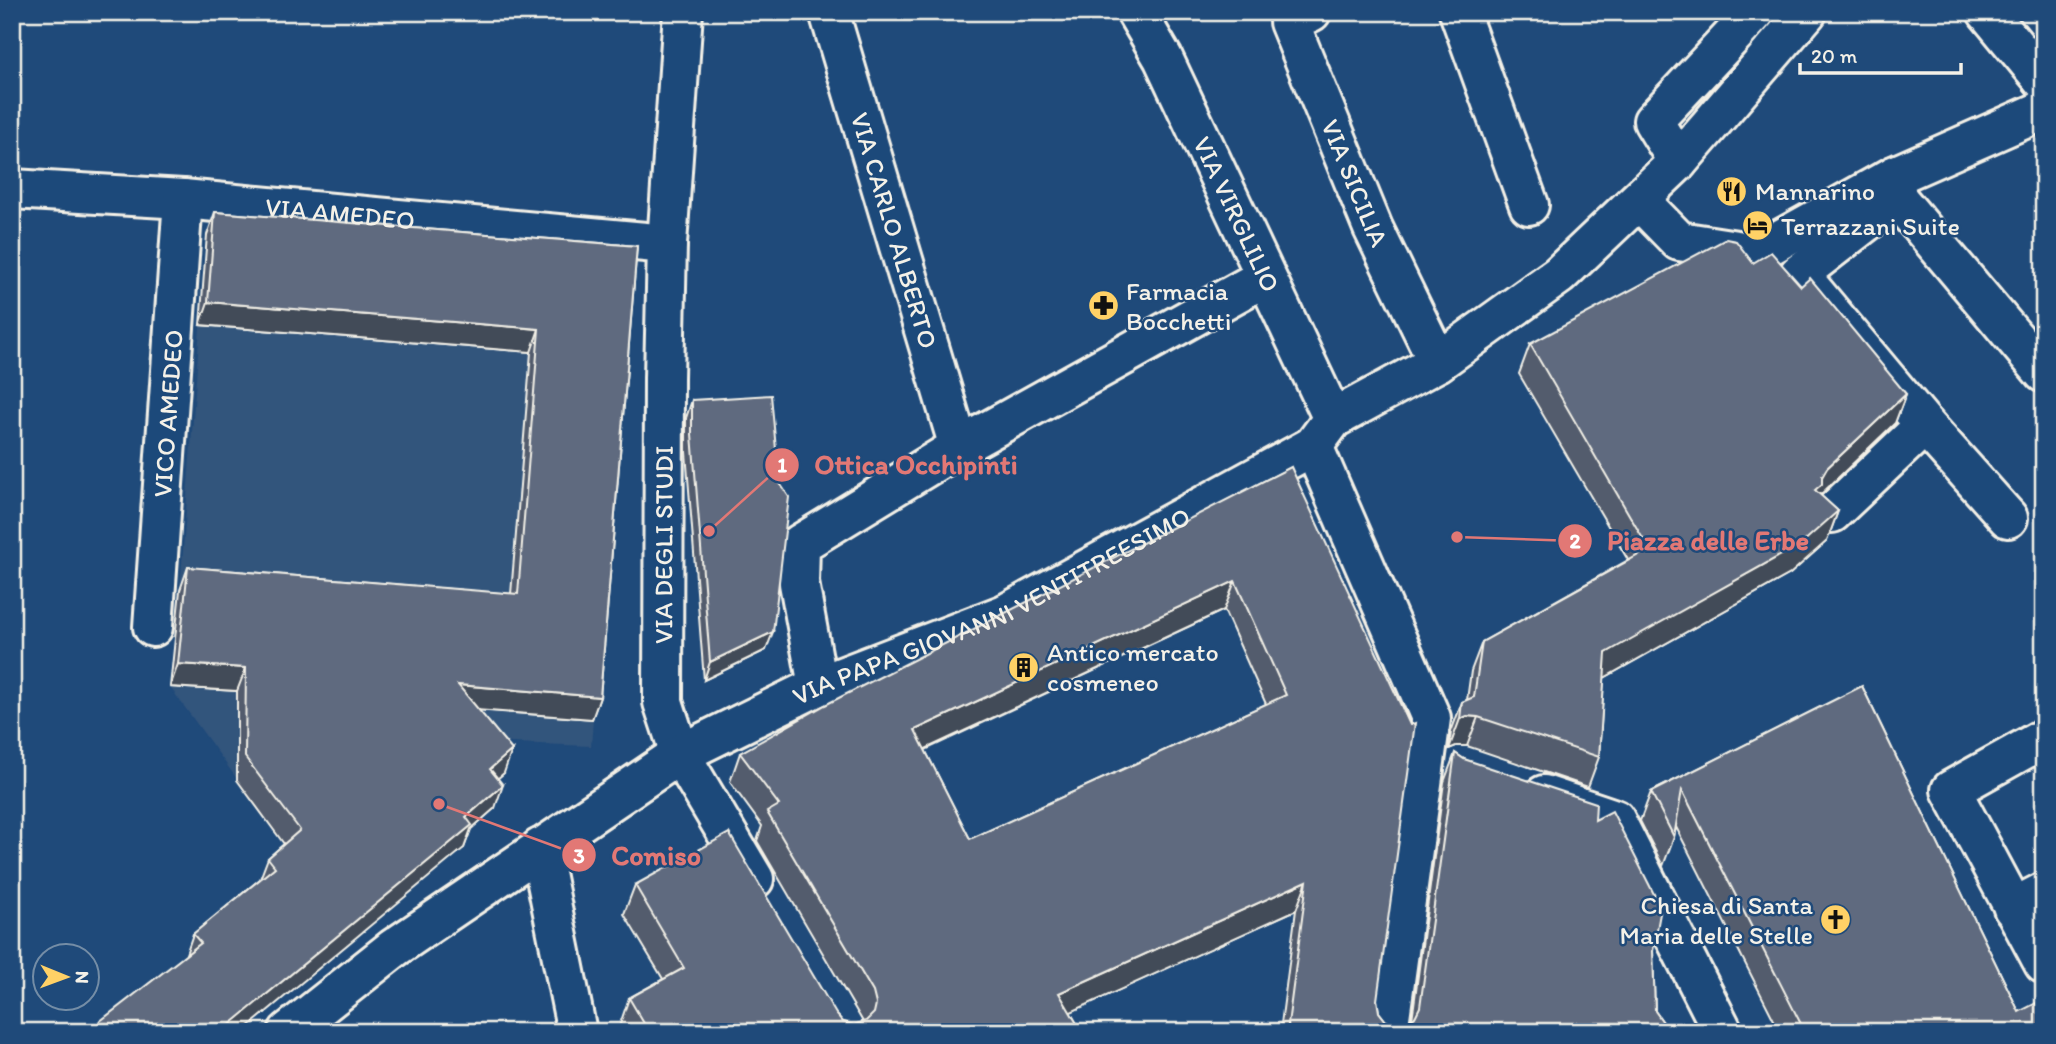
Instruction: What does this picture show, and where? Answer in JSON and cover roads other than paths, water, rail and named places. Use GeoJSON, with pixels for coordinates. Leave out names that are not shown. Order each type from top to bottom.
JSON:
{"type":"FeatureCollection","features":[{"type":"Feature","properties":{"kind":"street","name":"VIA DEGLI STUDI"},"geometry":{"type":"LineString","coordinates":[[684,12],[667,244],[663,702],[680,754],[769,904]]}},
{"type":"Feature","properties":{"kind":"street","name":"VIA CARLO ALBERTO"},"geometry":{"type":"LineString","coordinates":[[829,12],[959,447]]}},
{"type":"Feature","properties":{"kind":"street","name":"VIA VIRGLILIO"},"geometry":{"type":"LineString","coordinates":[[1136,12],[1163,58],[1265,277],[1431,718],[1388,1032]]}},
{"type":"Feature","properties":{"kind":"street","name":"VIA SICILIA"},"geometry":{"type":"LineString","coordinates":[[1311,12],[1289,22],[1373,228],[1438,362]]}},
{"type":"Feature","properties":{"kind":"street"},"geometry":{"type":"LineString","coordinates":[[1459,12],[1529,205]]}},
{"type":"Feature","properties":{"kind":"street"},"geometry":{"type":"LineString","coordinates":[[1678,162],[1653,121],[1755,12]]}},
{"type":"Feature","properties":{"kind":"street","name":"VIA PAPA GIOVANNI VENTITREESIMO"},"geometry":{"type":"LineString","coordinates":[[288,1032],[394,948],[680,754],[818,686],[1005,614],[1323,433],[1438,362],[1559,275],[1639,200],[1678,162],[1807,12]]}},
{"type":"Feature","properties":{"kind":"street"},"geometry":{"type":"LineString","coordinates":[[1987,12],[2044,80]]}},
{"type":"Feature","properties":{"kind":"street"},"geometry":{"type":"LineString","coordinates":[[1639,200],[1679,241],[1756,253],[1895,187],[2044,110]]}},
{"type":"Feature","properties":{"kind":"street"},"geometry":{"type":"LineString","coordinates":[[1895,187],[2044,373]]}},
{"type":"Feature","properties":{"kind":"street"},"geometry":{"type":"LineString","coordinates":[[1895,187],[1799,274],[1925,425],[2008,518]]}},
{"type":"Feature","properties":{"kind":"street","name":"VIA AMEDEO"},"geometry":{"type":"LineString","coordinates":[[12,189],[183,199],[667,244]]}},
{"type":"Feature","properties":{"kind":"street","name":"VICO AMEDEO"},"geometry":{"type":"LineString","coordinates":[[153,627],[183,199]]}},
{"type":"Feature","properties":{"kind":"street"},"geometry":{"type":"LineString","coordinates":[[818,686],[799,583],[800,544],[959,447],[1265,277]]}},
{"type":"Feature","properties":{"kind":"street"},"geometry":{"type":"LineString","coordinates":[[1832,513],[1925,425]]}},
{"type":"Feature","properties":{"kind":"street"},"geometry":{"type":"LineString","coordinates":[[2044,738],[1951,790],[2029,900],[2044,964]]}},
{"type":"Feature","properties":{"kind":"street"},"geometry":{"type":"LineString","coordinates":[[1512,784],[1615,819],[1723,1032]]}},
{"type":"Feature","properties":{"kind":"street"},"geometry":{"type":"LineString","coordinates":[[540,848],[577,1032]]}},
{"type":"Feature","properties":{"kind":"place","name":"Mannarino"},"geometry":{"type":"Point","coordinates":[1732,191]}},
{"type":"Feature","properties":{"kind":"place","name":"Terrazzani Suite"},"geometry":{"type":"Point","coordinates":[1758,226]}},
{"type":"Feature","properties":{"kind":"place","name":"Farmacia Bocchetti"},"geometry":{"type":"Point","coordinates":[1103,306]}},
{"type":"Feature","properties":{"kind":"place","name":"Ottica Occhipinti"},"geometry":{"type":"Point","coordinates":[709,531]}},
{"type":"Feature","properties":{"kind":"place","name":"Piazza delle Erbe"},"geometry":{"type":"Point","coordinates":[1457,537]}},
{"type":"Feature","properties":{"kind":"place","name":"Antico mercato cosmeneo"},"geometry":{"type":"Point","coordinates":[1024,667]}},
{"type":"Feature","properties":{"kind":"place","name":"Comiso"},"geometry":{"type":"Point","coordinates":[439,804]}},
{"type":"Feature","properties":{"kind":"place","name":"Chiesa di Santa Maria delle Stelle"},"geometry":{"type":"Point","coordinates":[1836,920]}}]}
